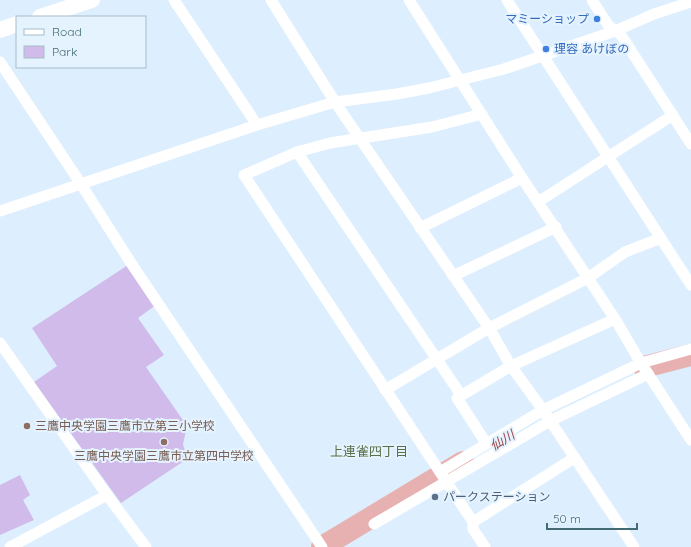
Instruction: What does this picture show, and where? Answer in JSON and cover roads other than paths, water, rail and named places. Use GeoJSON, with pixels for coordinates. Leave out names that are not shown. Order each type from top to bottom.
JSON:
{"type":"FeatureCollection","features":[{"type":"Feature","properties":{"kind":"main road"},"geometry":{"type":"LineString","coordinates":[[43,16],[92,0]]}},
{"type":"Feature","properties":{"kind":"main road"},"geometry":{"type":"LineString","coordinates":[[0,30],[16,24]]}},
{"type":"Feature","properties":{"kind":"street"},"geometry":{"type":"LineString","coordinates":[[174,0],[257,125]]}},
{"type":"Feature","properties":{"kind":"street"},"geometry":{"type":"LineString","coordinates":[[271,0],[335,102],[489,328],[511,366],[543,410],[634,547]]}},
{"type":"Feature","properties":{"kind":"street"},"geometry":{"type":"LineString","coordinates":[[409,0],[522,178],[556,227],[615,319],[641,363],[691,440]]}},
{"type":"Feature","properties":{"kind":"street"},"geometry":{"type":"LineString","coordinates":[[507,0],[691,285]]}},
{"type":"Feature","properties":{"kind":"street"},"geometry":{"type":"LineString","coordinates":[[592,0],[608,25],[621,35],[691,144]]}},
{"type":"Feature","properties":{"kind":"street"},"geometry":{"type":"LineString","coordinates":[[0,211],[257,125],[335,102],[397,94],[461,81],[504,69],[615,31],[654,14],[691,2]]}},
{"type":"Feature","properties":{"kind":"street"},"geometry":{"type":"LineString","coordinates":[[0,62],[81,184],[131,263],[322,546]]}},
{"type":"Feature","properties":{"kind":"street"},"geometry":{"type":"LineString","coordinates":[[482,114],[432,127],[330,143],[298,152],[244,175],[473,522],[473,529],[485,547]]}},
{"type":"Feature","properties":{"kind":"street"},"geometry":{"type":"LineString","coordinates":[[538,202],[673,116]]}},
{"type":"Feature","properties":{"kind":"street"},"geometry":{"type":"LineString","coordinates":[[298,152],[461,396]]}},
{"type":"Feature","properties":{"kind":"street"},"geometry":{"type":"LineString","coordinates":[[420,228],[522,178]]}},
{"type":"Feature","properties":{"kind":"street"},"geometry":{"type":"LineString","coordinates":[[454,276],[556,227]]}},
{"type":"Feature","properties":{"kind":"street"},"geometry":{"type":"LineString","coordinates":[[385,390],[489,328],[588,278],[625,252],[661,238]]}},
{"type":"Feature","properties":{"kind":"street"},"geometry":{"type":"LineString","coordinates":[[486,443],[457,398],[511,366],[615,319]]}},
{"type":"Feature","properties":{"kind":"street"},"geometry":{"type":"LineString","coordinates":[[0,343],[107,495],[146,547]]}},
{"type":"Feature","properties":{"kind":"street"},"geometry":{"type":"LineString","coordinates":[[440,472],[543,410],[641,363],[691,349]]}},
{"type":"Feature","properties":{"kind":"street"},"geometry":{"type":"LineString","coordinates":[[374,524],[550,421],[648,374]]}},
{"type":"Feature","properties":{"kind":"street"},"geometry":{"type":"LineString","coordinates":[[473,522],[574,458]]}},
{"type":"Feature","properties":{"kind":"street"},"geometry":{"type":"LineString","coordinates":[[10,547],[107,495]]}},
{"type":"Feature","properties":{"kind":"waterway","name":"仙川"},"geometry":{"type":"LineString","coordinates":[[644,367],[691,355]]}},
{"type":"Feature","properties":{"kind":"waterway","name":"仙川"},"geometry":{"type":"LineString","coordinates":[[322,547],[463,462]]}},
{"type":"Feature","properties":{"kind":"place","name":"マミーショップ"},"geometry":{"type":"Point","coordinates":[597,19]}},
{"type":"Feature","properties":{"kind":"place","name":"理容 あけぼの"},"geometry":{"type":"Point","coordinates":[546,49]}},
{"type":"Feature","properties":{"kind":"place","name":"三鷹中央学園三鷹市立第三小学校"},"geometry":{"type":"Point","coordinates":[27,426]}},
{"type":"Feature","properties":{"kind":"place","name":"三鷹中央学園三鷹市立第四中学校"},"geometry":{"type":"Point","coordinates":[164,442]}},
{"type":"Feature","properties":{"kind":"place","name":"パークステーション"},"geometry":{"type":"Point","coordinates":[435,497]}},
{"type":"Feature","properties":{"kind":"district","name":"上連雀四丁目"},"geometry":{"type":"Point","coordinates":[369,451]}}]}
